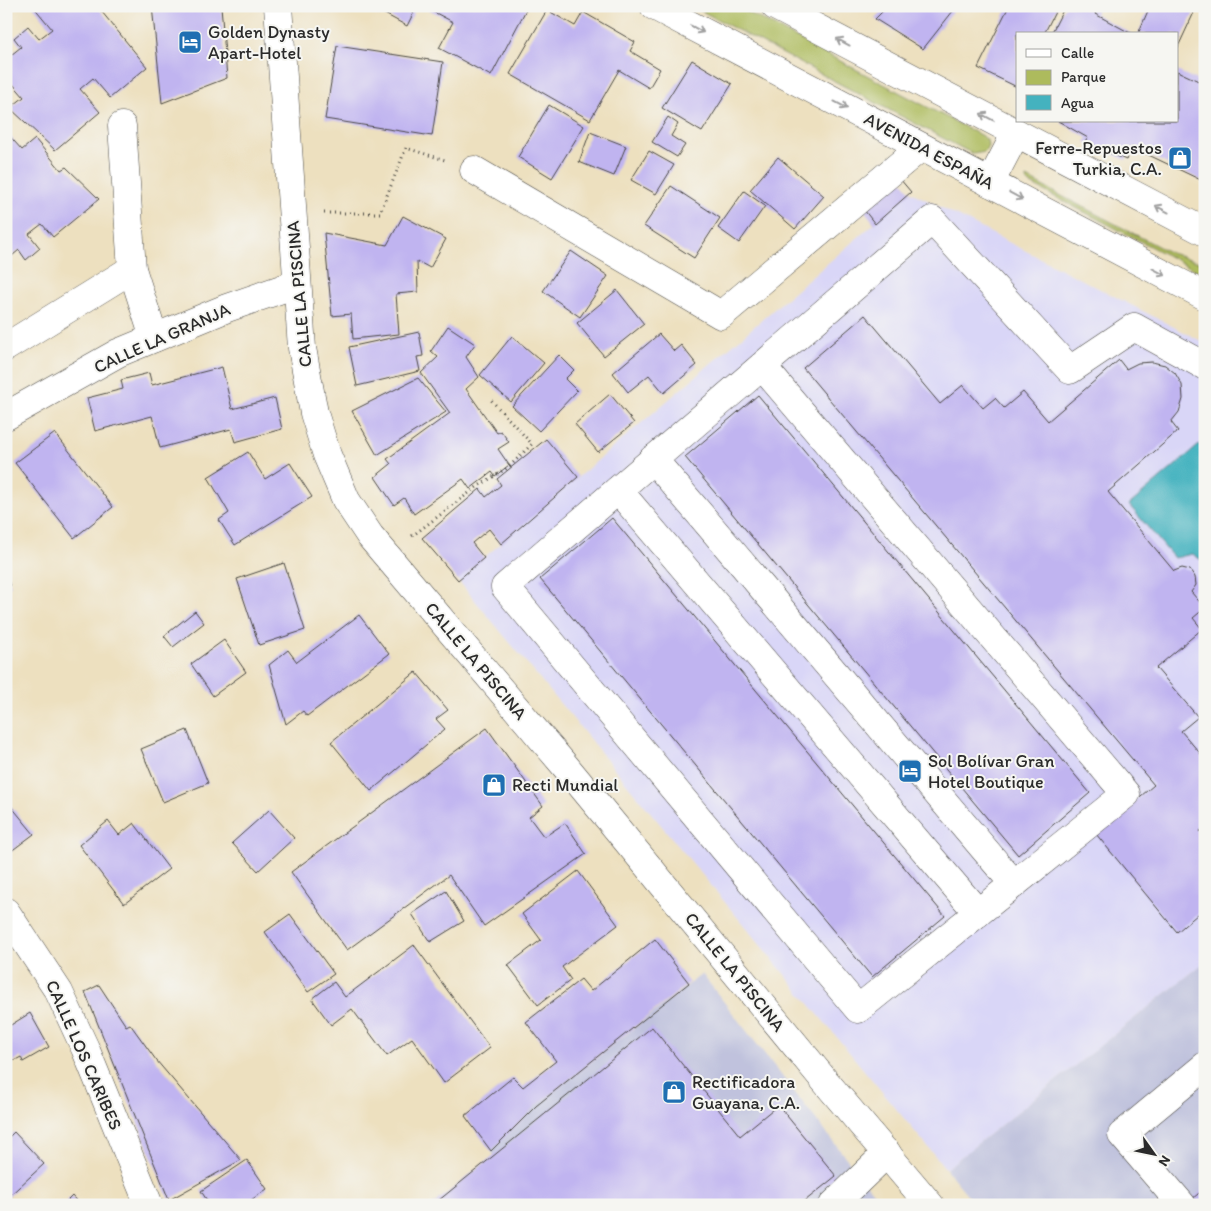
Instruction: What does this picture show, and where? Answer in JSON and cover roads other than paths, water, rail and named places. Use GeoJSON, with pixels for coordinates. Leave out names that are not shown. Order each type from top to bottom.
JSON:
{"type":"FeatureCollection","features":[{"type":"Feature","properties":{"kind":"street","name":"CALLE LA PISCINA"},"geometry":{"type":"LineString","coordinates":[[278,6],[296,284],[302,348],[314,413],[327,455],[346,500],[370,536],[566,767],[930,1205]]}},
{"type":"Feature","properties":{"kind":"street","name":"AVENIDA ESPAÑA"},"geometry":{"type":"LineString","coordinates":[[654,6],[1205,296]]}},
{"type":"Feature","properties":{"kind":"street"},"geometry":{"type":"LineString","coordinates":[[775,6],[1205,232]]}},
{"type":"Feature","properties":{"kind":"street"},"geometry":{"type":"LineString","coordinates":[[122,126],[132,268],[154,338]]}},
{"type":"Feature","properties":{"kind":"street"},"geometry":{"type":"LineString","coordinates":[[990,183],[1016,133]]}},
{"type":"Feature","properties":{"kind":"street"},"geometry":{"type":"LineString","coordinates":[[474,170],[721,315],[921,147]]}},
{"type":"Feature","properties":{"kind":"street"},"geometry":{"type":"LineString","coordinates":[[762,366],[1126,794],[858,1009],[505,587],[653,459],[932,220],[1070,370],[1134,327],[1205,366]]}},
{"type":"Feature","properties":{"kind":"street"},"geometry":{"type":"LineString","coordinates":[[6,347],[132,268]]}},
{"type":"Feature","properties":{"kind":"street","name":"CALLE LA GRANJA"},"geometry":{"type":"LineString","coordinates":[[6,416],[118,353],[228,308],[296,284]]}},
{"type":"Feature","properties":{"kind":"street"},"geometry":{"type":"LineString","coordinates":[[653,459],[1014,884]]}},
{"type":"Feature","properties":{"kind":"street"},"geometry":{"type":"LineString","coordinates":[[618,490],[978,913]]}},
{"type":"Feature","properties":{"kind":"street","name":"CALLE LOS CARIBES"},"geometry":{"type":"LineString","coordinates":[[6,912],[59,992],[85,1048],[149,1205]]}},
{"type":"Feature","properties":{"kind":"street"},"geometry":{"type":"LineString","coordinates":[[1182,1205],[1122,1135],[1205,1066]]}},
{"type":"Feature","properties":{"kind":"street"},"geometry":{"type":"LineString","coordinates":[[833,1205],[887,1153]]}},
{"type":"Feature","properties":{"kind":"water"},"geometry":{"type":"Polygon","coordinates":[[[1205,440],[1205,562],[1192,554],[1174,558],[1129,505],[1205,440]]]}},
{"type":"Feature","properties":{"kind":"place","name":"Golden Dynasty Apart-Hotel"},"geometry":{"type":"Point","coordinates":[190,42]}},
{"type":"Feature","properties":{"kind":"place","name":"Ferre-Repuestos Turkia, C.A."},"geometry":{"type":"Point","coordinates":[1180,158]}},
{"type":"Feature","properties":{"kind":"place","name":"Sol Bolívar Gran Hotel Boutique"},"geometry":{"type":"Point","coordinates":[910,771]}},
{"type":"Feature","properties":{"kind":"place","name":"Recti Mundial"},"geometry":{"type":"Point","coordinates":[494,785]}},
{"type":"Feature","properties":{"kind":"place","name":"Rectificadora Guayana, C.A."},"geometry":{"type":"Point","coordinates":[674,1092]}}]}
